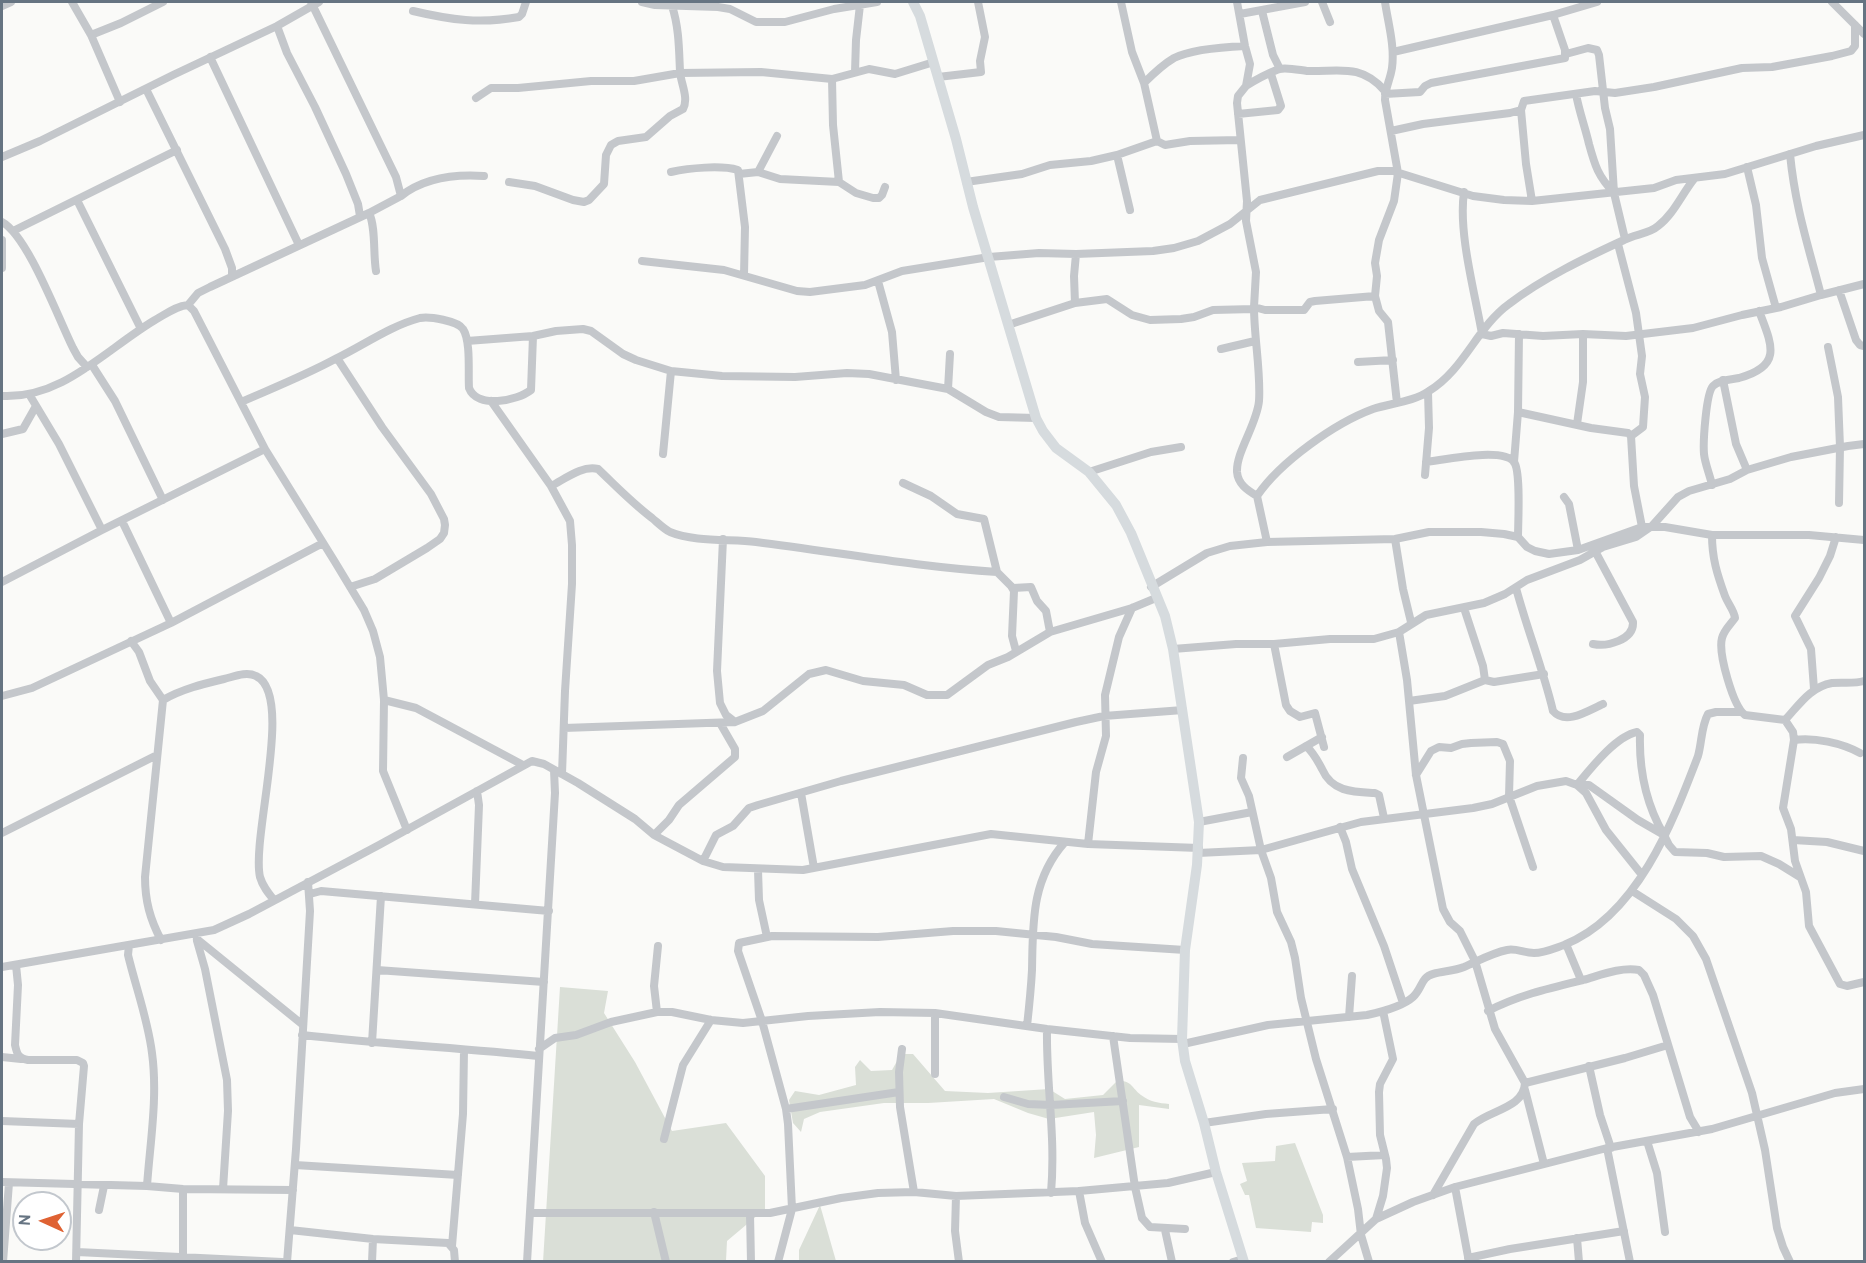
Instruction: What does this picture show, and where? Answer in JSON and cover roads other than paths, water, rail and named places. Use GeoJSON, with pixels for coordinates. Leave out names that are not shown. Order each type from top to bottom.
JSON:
{"type":"FeatureCollection","features":[{"type":"Feature","properties":{"kind":"street"},"geometry":{"type":"LineString","coordinates":[[2,6],[11,2]]}},
{"type":"Feature","properties":{"kind":"street"},"geometry":{"type":"LineString","coordinates":[[72,2],[91,35],[120,102]]}},
{"type":"Feature","properties":{"kind":"street"},"geometry":{"type":"LineString","coordinates":[[91,35],[163,2]]}},
{"type":"Feature","properties":{"kind":"street"},"geometry":{"type":"LineString","coordinates":[[413,11],[449,19],[479,21],[519,17],[526,2]]}},
{"type":"Feature","properties":{"kind":"street"},"geometry":{"type":"LineString","coordinates":[[642,2],[730,9],[756,22],[785,22],[834,9],[877,2]]}},
{"type":"Feature","properties":{"kind":"street"},"geometry":{"type":"LineString","coordinates":[[913,2],[920,16],[934,62],[966,182],[1036,418],[1056,448],[1089,472],[1111,497],[1131,533],[1165,616],[1184,710],[1199,822],[1198,851],[1185,950],[1182,1042],[1185,1061],[1204,1123],[1240,1261]]}},
{"type":"Feature","properties":{"kind":"street"},"geometry":{"type":"LineString","coordinates":[[938,77],[981,72],[981,55],[985,37],[978,2]]}},
{"type":"Feature","properties":{"kind":"street"},"geometry":{"type":"LineString","coordinates":[[1121,2],[1132,52],[1144,83],[1157,141]]}},
{"type":"Feature","properties":{"kind":"street"},"geometry":{"type":"LineString","coordinates":[[1237,2],[1250,64],[1246,86]]}},
{"type":"Feature","properties":{"kind":"street"},"geometry":{"type":"LineString","coordinates":[[1240,14],[1305,2]]}},
{"type":"Feature","properties":{"kind":"street"},"geometry":{"type":"LineString","coordinates":[[1322,2],[1330,22]]}},
{"type":"Feature","properties":{"kind":"street"},"geometry":{"type":"LineString","coordinates":[[1385,2],[1393,52],[1389,81],[1384,92],[1398,173],[1394,201],[1379,240],[1375,263],[1377,276],[1375,296],[1379,311],[1388,322],[1397,403]]}},
{"type":"Feature","properties":{"kind":"street"},"geometry":{"type":"LineString","coordinates":[[1393,52],[1553,15],[1597,2]]}},
{"type":"Feature","properties":{"kind":"street"},"geometry":{"type":"LineString","coordinates":[[1832,2],[1864,34]]}},
{"type":"Feature","properties":{"kind":"street"},"geometry":{"type":"LineString","coordinates":[[2,157],[40,141],[278,26],[314,3],[396,177],[401,196]]}},
{"type":"Feature","properties":{"kind":"street"},"geometry":{"type":"LineString","coordinates":[[855,72],[855,40],[860,5]]}},
{"type":"Feature","properties":{"kind":"street"},"geometry":{"type":"LineString","coordinates":[[509,182],[535,186],[578,202],[589,200],[604,184],[606,156],[610,145],[618,141],[646,137],[685,106],[680,73],[679,36],[672,6]]}},
{"type":"Feature","properties":{"kind":"street"},"geometry":{"type":"LineString","coordinates":[[1262,11],[1273,55],[1280,69]]}},
{"type":"Feature","properties":{"kind":"street"},"geometry":{"type":"LineString","coordinates":[[1553,15],[1566,54]]}},
{"type":"Feature","properties":{"kind":"street"},"geometry":{"type":"LineString","coordinates":[[1532,201],[1521,110],[1524,101],[1576,93],[1615,93],[1742,68],[1772,67],[1851,51],[1855,46],[1854,25]]}},
{"type":"Feature","properties":{"kind":"street"},"geometry":{"type":"LineString","coordinates":[[278,26],[287,53],[312,100],[346,174],[358,204],[360,216]]}},
{"type":"Feature","properties":{"kind":"street"},"geometry":{"type":"LineString","coordinates":[[1144,83],[1157,70],[1176,57],[1220,48],[1245,46]]}},
{"type":"Feature","properties":{"kind":"street"},"geometry":{"type":"LineString","coordinates":[[1257,496],[1240,483],[1237,473],[1238,462],[1256,417],[1259,400],[1254,308],[1256,272],[1246,220],[1238,96],[1246,86],[1261,76],[1280,69],[1305,71],[1347,69],[1368,76],[1384,92],[1420,93],[1431,82],[1557,60],[1565,58],[1566,54],[1588,48],[1597,50],[1610,129],[1614,194],[1621,242],[1636,313],[1642,356],[1640,374],[1645,397],[1644,427],[1631,436]]}},
{"type":"Feature","properties":{"kind":"street"},"geometry":{"type":"LineString","coordinates":[[210,57],[299,245]]}},
{"type":"Feature","properties":{"kind":"street"},"geometry":{"type":"LineString","coordinates":[[476,98],[491,88],[518,88],[591,81],[634,81],[680,73],[761,72],[832,79],[869,69],[895,74],[934,62]]}},
{"type":"Feature","properties":{"kind":"street"},"geometry":{"type":"LineString","coordinates":[[1238,114],[1278,110],[1281,106],[1280,97],[1271,74]]}},
{"type":"Feature","properties":{"kind":"street"},"geometry":{"type":"LineString","coordinates":[[832,79],[833,125],[839,182]]}},
{"type":"Feature","properties":{"kind":"street"},"geometry":{"type":"LineString","coordinates":[[146,89],[225,249],[232,276]]}},
{"type":"Feature","properties":{"kind":"street"},"geometry":{"type":"LineString","coordinates":[[1576,93],[1593,163],[1602,181],[1614,194]]}},
{"type":"Feature","properties":{"kind":"street"},"geometry":{"type":"LineString","coordinates":[[1391,131],[1521,110]]}},
{"type":"Feature","properties":{"kind":"street"},"geometry":{"type":"LineString","coordinates":[[642,261],[724,270],[803,291],[819,291],[865,285],[902,271],[989,257],[1039,253],[1145,252],[1174,248],[1198,241],[1216,232],[1260,200],[1378,171],[1398,173],[1487,198],[1532,201],[1654,188],[1676,180],[1694,179],[1747,167],[1816,146],[1864,135]]}},
{"type":"Feature","properties":{"kind":"street"},"geometry":{"type":"LineString","coordinates":[[758,172],[777,136]]}},
{"type":"Feature","properties":{"kind":"street"},"geometry":{"type":"LineString","coordinates":[[966,182],[1022,174],[1050,165],[1091,161],[1157,141],[1165,145],[1190,141],[1240,140]]}},
{"type":"Feature","properties":{"kind":"street"},"geometry":{"type":"LineString","coordinates":[[14,231],[177,150]]}},
{"type":"Feature","properties":{"kind":"street"},"geometry":{"type":"LineString","coordinates":[[1790,154],[1800,221],[1821,295]]}},
{"type":"Feature","properties":{"kind":"street"},"geometry":{"type":"LineString","coordinates":[[1117,155],[1130,210]]}},
{"type":"Feature","properties":{"kind":"street"},"geometry":{"type":"LineString","coordinates":[[1747,167],[1756,205],[1762,258],[1776,308]]}},
{"type":"Feature","properties":{"kind":"street"},"geometry":{"type":"LineString","coordinates":[[671,172],[732,168],[738,170],[745,227],[744,275]]}},
{"type":"Feature","properties":{"kind":"street"},"geometry":{"type":"LineString","coordinates":[[739,174],[758,172],[780,179],[839,182],[856,193],[873,198],[879,198],[885,187]]}},
{"type":"Feature","properties":{"kind":"street"},"geometry":{"type":"LineString","coordinates":[[2,396],[29,394],[64,382],[173,309],[188,305],[198,293],[369,213],[420,183],[456,175],[484,176]]}},
{"type":"Feature","properties":{"kind":"street"},"geometry":{"type":"LineString","coordinates":[[1267,542],[1257,496],[1265,484],[1290,459],[1360,414],[1428,392],[1446,378],[1508,304],[1555,275],[1621,242],[1657,228],[1668,218],[1682,193],[1694,179]]}},
{"type":"Feature","properties":{"kind":"street"},"geometry":{"type":"LineString","coordinates":[[1464,192],[1462,214],[1482,334]]}},
{"type":"Feature","properties":{"kind":"street"},"geometry":{"type":"LineString","coordinates":[[77,200],[141,329]]}},
{"type":"Feature","properties":{"kind":"street"},"geometry":{"type":"LineString","coordinates":[[369,213],[373,228],[376,271]]}},
{"type":"Feature","properties":{"kind":"street"},"geometry":{"type":"LineString","coordinates":[[2,222],[14,231],[29,256],[72,348],[78,357],[89,366],[115,401],[164,500]]}},
{"type":"Feature","properties":{"kind":"street"},"geometry":{"type":"LineString","coordinates":[[2,240],[2,268]]}},
{"type":"Feature","properties":{"kind":"street"},"geometry":{"type":"LineString","coordinates":[[1075,303],[1076,254]]}},
{"type":"Feature","properties":{"kind":"street"},"geometry":{"type":"LineString","coordinates":[[878,281],[892,332],[896,380]]}},
{"type":"Feature","properties":{"kind":"street"},"geometry":{"type":"LineString","coordinates":[[1482,334],[1491,336],[1498,333],[1543,336],[1583,334],[1626,336],[1692,328],[1864,285]]}},
{"type":"Feature","properties":{"kind":"street"},"geometry":{"type":"LineString","coordinates":[[1839,290],[1856,340],[1864,346]]}},
{"type":"Feature","properties":{"kind":"street"},"geometry":{"type":"LineString","coordinates":[[1008,325],[1075,303],[1107,299],[1132,315],[1150,320],[1188,318],[1213,310],[1254,308],[1304,310],[1310,302],[1315,301],[1375,296]]}},
{"type":"Feature","properties":{"kind":"street"},"geometry":{"type":"LineString","coordinates":[[188,305],[194,311],[265,449],[364,610],[377,644],[384,700],[383,771],[407,830]]}},
{"type":"Feature","properties":{"kind":"street"},"geometry":{"type":"LineString","coordinates":[[1712,485],[1704,455],[1707,401],[1715,384],[1756,373],[1767,364],[1770,355],[1769,339],[1759,311]]}},
{"type":"Feature","properties":{"kind":"street"},"geometry":{"type":"LineString","coordinates":[[241,402],[421,318],[436,319],[461,326],[466,341],[471,394],[482,400],[491,401],[516,397],[531,390],[533,336]]}},
{"type":"Feature","properties":{"kind":"street"},"geometry":{"type":"LineString","coordinates":[[466,341],[533,336],[582,329],[591,331],[630,357],[671,371],[703,376],[734,377],[795,377],[857,373],[948,389],[986,412],[999,417],[1036,418]]}},
{"type":"Feature","properties":{"kind":"street"},"geometry":{"type":"LineString","coordinates":[[1518,537],[1519,505],[1514,462],[1518,412],[1519,334]]}},
{"type":"Feature","properties":{"kind":"street"},"geometry":{"type":"LineString","coordinates":[[1577,424],[1583,382],[1583,334]]}},
{"type":"Feature","properties":{"kind":"street"},"geometry":{"type":"LineString","coordinates":[[1221,349],[1255,341]]}},
{"type":"Feature","properties":{"kind":"street"},"geometry":{"type":"LineString","coordinates":[[1828,347],[1838,398],[1839,503]]}},
{"type":"Feature","properties":{"kind":"street"},"geometry":{"type":"LineString","coordinates":[[948,389],[950,354]]}},
{"type":"Feature","properties":{"kind":"street"},"geometry":{"type":"LineString","coordinates":[[337,358],[382,427],[431,494],[445,525],[440,539],[427,548],[375,579],[351,587]]}},
{"type":"Feature","properties":{"kind":"street"},"geometry":{"type":"LineString","coordinates":[[1358,362],[1393,360]]}},
{"type":"Feature","properties":{"kind":"street"},"geometry":{"type":"LineString","coordinates":[[663,454],[671,371]]}},
{"type":"Feature","properties":{"kind":"street"},"geometry":{"type":"LineString","coordinates":[[1723,380],[1736,444],[1747,470]]}},
{"type":"Feature","properties":{"kind":"street"},"geometry":{"type":"LineString","coordinates":[[1425,475],[1429,428],[1428,392]]}},
{"type":"Feature","properties":{"kind":"street"},"geometry":{"type":"LineString","coordinates":[[29,394],[59,444],[102,530]]}},
{"type":"Feature","properties":{"kind":"street"},"geometry":{"type":"LineString","coordinates":[[491,401],[551,486],[570,521],[572,545],[562,774]]}},
{"type":"Feature","properties":{"kind":"street"},"geometry":{"type":"LineString","coordinates":[[2,434],[22,429],[36,406]]}},
{"type":"Feature","properties":{"kind":"street"},"geometry":{"type":"LineString","coordinates":[[1518,412],[1628,433],[1631,436]]}},
{"type":"Feature","properties":{"kind":"street"},"geometry":{"type":"LineString","coordinates":[[1631,436],[1634,486],[1642,527]]}},
{"type":"Feature","properties":{"kind":"street"},"geometry":{"type":"LineString","coordinates":[[1173,649],[1330,639],[1374,639],[1399,632],[1426,615],[1484,603],[1516,588],[1527,580],[1628,541],[1652,526],[1678,497],[1689,491],[1791,457],[1864,444]]}},
{"type":"Feature","properties":{"kind":"street"},"geometry":{"type":"LineString","coordinates":[[1089,472],[1152,452],[1180,447]]}},
{"type":"Feature","properties":{"kind":"street"},"geometry":{"type":"LineString","coordinates":[[2,582],[265,449]]}},
{"type":"Feature","properties":{"kind":"street"},"geometry":{"type":"LineString","coordinates":[[1426,462],[1497,454],[1514,462]]}},
{"type":"Feature","properties":{"kind":"street"},"geometry":{"type":"LineString","coordinates":[[551,486],[583,469],[598,469],[623,495],[668,531],[690,537],[849,554],[926,567],[997,572]]}},
{"type":"Feature","properties":{"kind":"street"},"geometry":{"type":"LineString","coordinates":[[903,483],[931,496],[957,514],[984,519],[997,572],[1013,588],[1012,636],[1016,651]]}},
{"type":"Feature","properties":{"kind":"street"},"geometry":{"type":"LineString","coordinates":[[1564,497],[1569,504],[1578,550]]}},
{"type":"Feature","properties":{"kind":"street"},"geometry":{"type":"LineString","coordinates":[[122,521],[171,623]]}},
{"type":"Feature","properties":{"kind":"street"},"geometry":{"type":"LineString","coordinates":[[564,728],[735,722],[763,711],[801,679],[813,672],[826,670],[863,681],[904,686],[927,695],[947,695],[988,665],[1003,660],[1050,632],[1132,608],[1216,549],[1267,542],[1395,539],[1429,532],[1480,532],[1518,537],[1527,547],[1549,554],[1578,550],[1642,527],[1652,526],[1712,535],[1836,537],[1864,540]]}},
{"type":"Feature","properties":{"kind":"street"},"geometry":{"type":"LineString","coordinates":[[1712,535],[1713,562],[1725,597],[1735,614],[1735,618],[1722,636],[1721,644],[1730,688],[1741,712]]}},
{"type":"Feature","properties":{"kind":"street"},"geometry":{"type":"LineString","coordinates":[[1814,689],[1811,650],[1795,616],[1830,556],[1836,537]]}},
{"type":"Feature","properties":{"kind":"street"},"geometry":{"type":"LineString","coordinates":[[723,539],[717,671],[720,703],[726,715],[735,722]]}},
{"type":"Feature","properties":{"kind":"street"},"geometry":{"type":"LineString","coordinates":[[1395,539],[1403,589],[1412,622]]}},
{"type":"Feature","properties":{"kind":"street"},"geometry":{"type":"LineString","coordinates":[[2,696],[32,688],[171,623],[323,543]]}},
{"type":"Feature","properties":{"kind":"street"},"geometry":{"type":"LineString","coordinates":[[1593,644],[1600,646],[1624,638],[1631,634],[1634,628],[1633,622],[1595,552]]}},
{"type":"Feature","properties":{"kind":"street"},"geometry":{"type":"LineString","coordinates":[[1013,588],[1031,587],[1037,601],[1046,610],[1050,632]]}},
{"type":"Feature","properties":{"kind":"street"},"geometry":{"type":"LineString","coordinates":[[1516,588],[1544,674],[1553,711],[1557,716],[1570,718],[1604,704]]}},
{"type":"Feature","properties":{"kind":"street"},"geometry":{"type":"LineString","coordinates":[[1088,844],[1096,772],[1106,736],[1105,695],[1114,656],[1132,608]]}},
{"type":"Feature","properties":{"kind":"street"},"geometry":{"type":"LineString","coordinates":[[1464,608],[1483,666],[1485,680]]}},
{"type":"Feature","properties":{"kind":"street"},"geometry":{"type":"LineString","coordinates":[[1399,632],[1407,680],[1416,775],[1443,909],[1450,922],[1460,931],[1475,961],[1495,1029],[1525,1086],[1545,1164]]}},
{"type":"Feature","properties":{"kind":"street"},"geometry":{"type":"LineString","coordinates":[[131,641],[139,652],[150,681],[163,700],[145,892],[151,920],[161,939]]}},
{"type":"Feature","properties":{"kind":"street"},"geometry":{"type":"LineString","coordinates":[[1274,644],[1287,705],[1290,711],[1300,717],[1315,713],[1324,747]]}},
{"type":"Feature","properties":{"kind":"street"},"geometry":{"type":"LineString","coordinates":[[163,700],[186,689],[244,674],[255,675],[265,685],[272,704],[273,727],[259,870],[266,890],[274,900]]}},
{"type":"Feature","properties":{"kind":"street"},"geometry":{"type":"LineString","coordinates":[[1409,701],[1445,696],[1485,680],[1504,681],[1544,674]]}},
{"type":"Feature","properties":{"kind":"street"},"geometry":{"type":"LineString","coordinates":[[1785,720],[1814,689],[1832,683],[1864,681]]}},
{"type":"Feature","properties":{"kind":"street"},"geometry":{"type":"LineString","coordinates":[[384,700],[416,708],[524,765]]}},
{"type":"Feature","properties":{"kind":"street"},"geometry":{"type":"LineString","coordinates":[[703,861],[716,835],[733,826],[749,808],[841,781],[1104,716],[1184,710]]}},
{"type":"Feature","properties":{"kind":"street"},"geometry":{"type":"LineString","coordinates":[[302,1035],[372,1043],[538,1053],[555,1038],[589,1031],[611,1022],[657,1011],[743,1023],[880,1012],[935,1013],[1047,1029],[1182,1042],[1268,1025],[1367,1015],[1383,1011],[1413,997],[1420,988],[1421,982],[1431,974],[1466,966],[1510,949],[1538,952],[1566,944],[1601,922],[1632,891],[1664,835],[1698,756],[1702,741],[1702,724],[1708,714],[1716,711],[1741,712],[1745,715],[1785,720],[1793,732],[1794,740],[1783,803],[1793,840],[1795,861],[1806,892],[1809,926],[1837,980],[1843,986],[1864,982]]}},
{"type":"Feature","properties":{"kind":"street"},"geometry":{"type":"LineString","coordinates":[[654,835],[669,820],[679,804],[735,757],[735,749],[720,723]]}},
{"type":"Feature","properties":{"kind":"street"},"geometry":{"type":"LineString","coordinates":[[1577,785],[1626,735],[1636,732],[1640,735],[1646,797],[1653,816],[1669,845],[1676,852],[1707,853],[1724,857],[1761,856],[1800,877]]}},
{"type":"Feature","properties":{"kind":"street"},"geometry":{"type":"LineString","coordinates":[[1287,757],[1322,737]]}},
{"type":"Feature","properties":{"kind":"street"},"geometry":{"type":"LineString","coordinates":[[1794,740],[1804,738],[1843,745],[1860,753]]}},
{"type":"Feature","properties":{"kind":"street"},"geometry":{"type":"LineString","coordinates":[[1416,775],[1435,748],[1451,748],[1462,744],[1497,742],[1503,744],[1510,761],[1509,796],[1533,867]]}},
{"type":"Feature","properties":{"kind":"street"},"geometry":{"type":"LineString","coordinates":[[1306,746],[1317,757],[1327,778],[1336,786],[1345,791],[1379,795],[1384,818]]}},
{"type":"Feature","properties":{"kind":"street"},"geometry":{"type":"LineString","coordinates":[[2,833],[157,755]]}},
{"type":"Feature","properties":{"kind":"street"},"geometry":{"type":"LineString","coordinates":[[1243,758],[1241,778],[1249,796],[1261,850],[1271,878],[1277,912],[1291,942],[1316,1059],[1347,1157],[1361,1235],[1369,1262]]}},
{"type":"Feature","properties":{"kind":"street"},"geometry":{"type":"LineString","coordinates":[[2,967],[161,939],[196,938],[224,926],[407,830],[532,761],[562,774],[635,819],[654,835],[703,861],[723,867],[758,870],[803,870],[991,834],[1088,844],[1198,851],[1261,850],[1340,827],[1384,818],[1492,804],[1537,786],[1559,782],[1589,784],[1638,820],[1664,835]]}},
{"type":"Feature","properties":{"kind":"street"},"geometry":{"type":"LineString","coordinates":[[527,1262],[538,1053],[549,911],[555,793],[554,770]]}},
{"type":"Feature","properties":{"kind":"street"},"geometry":{"type":"LineString","coordinates":[[1577,785],[1591,801],[1606,830],[1642,875]]}},
{"type":"Feature","properties":{"kind":"street"},"geometry":{"type":"LineString","coordinates":[[475,904],[479,805],[477,791]]}},
{"type":"Feature","properties":{"kind":"street"},"geometry":{"type":"LineString","coordinates":[[801,793],[814,868]]}},
{"type":"Feature","properties":{"kind":"street"},"geometry":{"type":"LineString","coordinates":[[1199,822],[1252,812]]}},
{"type":"Feature","properties":{"kind":"street"},"geometry":{"type":"LineString","coordinates":[[1340,827],[1347,843],[1352,869],[1384,946],[1403,1003]]}},
{"type":"Feature","properties":{"kind":"street"},"geometry":{"type":"LineString","coordinates":[[1793,840],[1827,842],[1864,851]]}},
{"type":"Feature","properties":{"kind":"street"},"geometry":{"type":"LineString","coordinates":[[1027,1026],[1034,908],[1051,861],[1065,842]]}},
{"type":"Feature","properties":{"kind":"street"},"geometry":{"type":"LineString","coordinates":[[758,870],[759,900],[767,937]]}},
{"type":"Feature","properties":{"kind":"street"},"geometry":{"type":"LineString","coordinates":[[287,1262],[303,1025],[310,894],[308,882]]}},
{"type":"Feature","properties":{"kind":"street"},"geometry":{"type":"LineString","coordinates":[[310,894],[321,891],[549,911]]}},
{"type":"Feature","properties":{"kind":"street"},"geometry":{"type":"LineString","coordinates":[[1632,891],[1676,919],[1693,936],[1706,959],[1758,1115],[1777,1228],[1790,1262]]}},
{"type":"Feature","properties":{"kind":"street"},"geometry":{"type":"LineString","coordinates":[[372,1043],[381,896]]}},
{"type":"Feature","properties":{"kind":"street"},"geometry":{"type":"LineString","coordinates":[[778,1262],[792,1209],[786,1109],[762,1021],[737,946],[739,943],[767,937],[878,937],[953,931],[1033,934],[1092,944],[1185,950]]}},
{"type":"Feature","properties":{"kind":"street"},"geometry":{"type":"LineString","coordinates":[[196,938],[303,1025]]}},
{"type":"Feature","properties":{"kind":"street"},"geometry":{"type":"LineString","coordinates":[[196,938],[206,969],[227,1080],[228,1111],[223,1189]]}},
{"type":"Feature","properties":{"kind":"street"},"geometry":{"type":"LineString","coordinates":[[1566,944],[1581,980]]}},
{"type":"Feature","properties":{"kind":"street"},"geometry":{"type":"LineString","coordinates":[[129,945],[128,955],[152,1055],[154,1092],[147,1186]]}},
{"type":"Feature","properties":{"kind":"street"},"geometry":{"type":"LineString","coordinates":[[657,1011],[654,987],[658,946]]}},
{"type":"Feature","properties":{"kind":"street"},"geometry":{"type":"LineString","coordinates":[[16,965],[18,985],[15,1045],[21,1059]]}},
{"type":"Feature","properties":{"kind":"street"},"geometry":{"type":"LineString","coordinates":[[377,970],[544,982]]}},
{"type":"Feature","properties":{"kind":"street"},"geometry":{"type":"LineString","coordinates":[[1488,1011],[1518,996],[1620,970],[1638,970],[1649,983],[1690,1117],[1699,1132]]}},
{"type":"Feature","properties":{"kind":"street"},"geometry":{"type":"LineString","coordinates":[[1348,1017],[1352,976]]}},
{"type":"Feature","properties":{"kind":"street"},"geometry":{"type":"LineString","coordinates":[[1376,1219],[1385,1186],[1387,1168],[1380,1135],[1379,1092],[1380,1084],[1393,1059],[1383,1011]]}},
{"type":"Feature","properties":{"kind":"street"},"geometry":{"type":"LineString","coordinates":[[935,1013],[935,1074]]}},
{"type":"Feature","properties":{"kind":"street"},"geometry":{"type":"LineString","coordinates":[[664,1139],[677,1081],[683,1065],[711,1020]]}},
{"type":"Feature","properties":{"kind":"street"},"geometry":{"type":"LineString","coordinates":[[1047,1029],[1047,1066],[1054,1149],[1051,1193]]}},
{"type":"Feature","properties":{"kind":"street"},"geometry":{"type":"LineString","coordinates":[[1113,1036],[1135,1187],[1142,1218],[1146,1225],[1164,1230],[1185,1229]]}},
{"type":"Feature","properties":{"kind":"street"},"geometry":{"type":"LineString","coordinates":[[1433,1195],[1474,1124],[1481,1118],[1519,1099],[1525,1086],[1668,1045]]}},
{"type":"Feature","properties":{"kind":"street"},"geometry":{"type":"LineString","coordinates":[[902,1048],[899,1092],[914,1192]]}},
{"type":"Feature","properties":{"kind":"street"},"geometry":{"type":"LineString","coordinates":[[455,1262],[452,1246],[464,1050]]}},
{"type":"Feature","properties":{"kind":"street"},"geometry":{"type":"LineString","coordinates":[[2,1058],[77,1060],[83,1063],[79,1124],[76,1262]]}},
{"type":"Feature","properties":{"kind":"street"},"geometry":{"type":"LineString","coordinates":[[1589,1066],[1609,1148],[1630,1262]]}},
{"type":"Feature","properties":{"kind":"street"},"geometry":{"type":"LineString","coordinates":[[1329,1262],[1376,1219],[1455,1187],[1609,1148],[1733,1124],[1835,1093],[1864,1089]]}},
{"type":"Feature","properties":{"kind":"street"},"geometry":{"type":"LineString","coordinates":[[786,1109],[899,1092]]}},
{"type":"Feature","properties":{"kind":"street"},"geometry":{"type":"LineString","coordinates":[[1004,1097],[1028,1104],[1051,1105],[1123,1101]]}},
{"type":"Feature","properties":{"kind":"street"},"geometry":{"type":"LineString","coordinates":[[1204,1123],[1266,1114],[1333,1109]]}},
{"type":"Feature","properties":{"kind":"street"},"geometry":{"type":"LineString","coordinates":[[1683,1134],[1690,1117]]}},
{"type":"Feature","properties":{"kind":"street"},"geometry":{"type":"LineString","coordinates":[[2,1120],[79,1124]]}},
{"type":"Feature","properties":{"kind":"street"},"geometry":{"type":"LineString","coordinates":[[1647,1141],[1657,1173],[1665,1232]]}},
{"type":"Feature","properties":{"kind":"street"},"geometry":{"type":"LineString","coordinates":[[1347,1157],[1385,1155]]}},
{"type":"Feature","properties":{"kind":"street"},"geometry":{"type":"LineString","coordinates":[[295,1165],[458,1174]]}},
{"type":"Feature","properties":{"kind":"street"},"geometry":{"type":"LineString","coordinates":[[530,1214],[654,1212],[750,1214],[792,1209],[860,1195],[914,1192],[956,1196],[1051,1193],[1168,1183],[1216,1172]]}},
{"type":"Feature","properties":{"kind":"street"},"geometry":{"type":"LineString","coordinates":[[3,1262],[5,1183],[293,1190]]}},
{"type":"Feature","properties":{"kind":"street"},"geometry":{"type":"LineString","coordinates":[[99,1210],[104,1186]]}},
{"type":"Feature","properties":{"kind":"street"},"geometry":{"type":"LineString","coordinates":[[1455,1187],[1468,1260],[1484,1253],[1624,1231]]}},
{"type":"Feature","properties":{"kind":"street"},"geometry":{"type":"LineString","coordinates":[[183,1189],[183,1256]]}},
{"type":"Feature","properties":{"kind":"street"},"geometry":{"type":"LineString","coordinates":[[1079,1191],[1084,1222],[1102,1262]]}},
{"type":"Feature","properties":{"kind":"street"},"geometry":{"type":"LineString","coordinates":[[956,1196],[955,1218],[959,1262]]}},
{"type":"Feature","properties":{"kind":"street"},"geometry":{"type":"LineString","coordinates":[[654,1212],[666,1262]]}},
{"type":"Feature","properties":{"kind":"street"},"geometry":{"type":"LineString","coordinates":[[750,1214],[751,1262]]}},
{"type":"Feature","properties":{"kind":"street"},"geometry":{"type":"LineString","coordinates":[[290,1230],[373,1239],[444,1243],[452,1246]]}},
{"type":"Feature","properties":{"kind":"street"},"geometry":{"type":"LineString","coordinates":[[1164,1230],[1172,1262]]}},
{"type":"Feature","properties":{"kind":"street"},"geometry":{"type":"LineString","coordinates":[[1577,1238],[1579,1262]]}},
{"type":"Feature","properties":{"kind":"street"},"geometry":{"type":"LineString","coordinates":[[372,1262],[373,1239]]}},
{"type":"Feature","properties":{"kind":"street"},"geometry":{"type":"LineString","coordinates":[[77,1252],[140,1258],[183,1256],[282,1262]]}}]}
